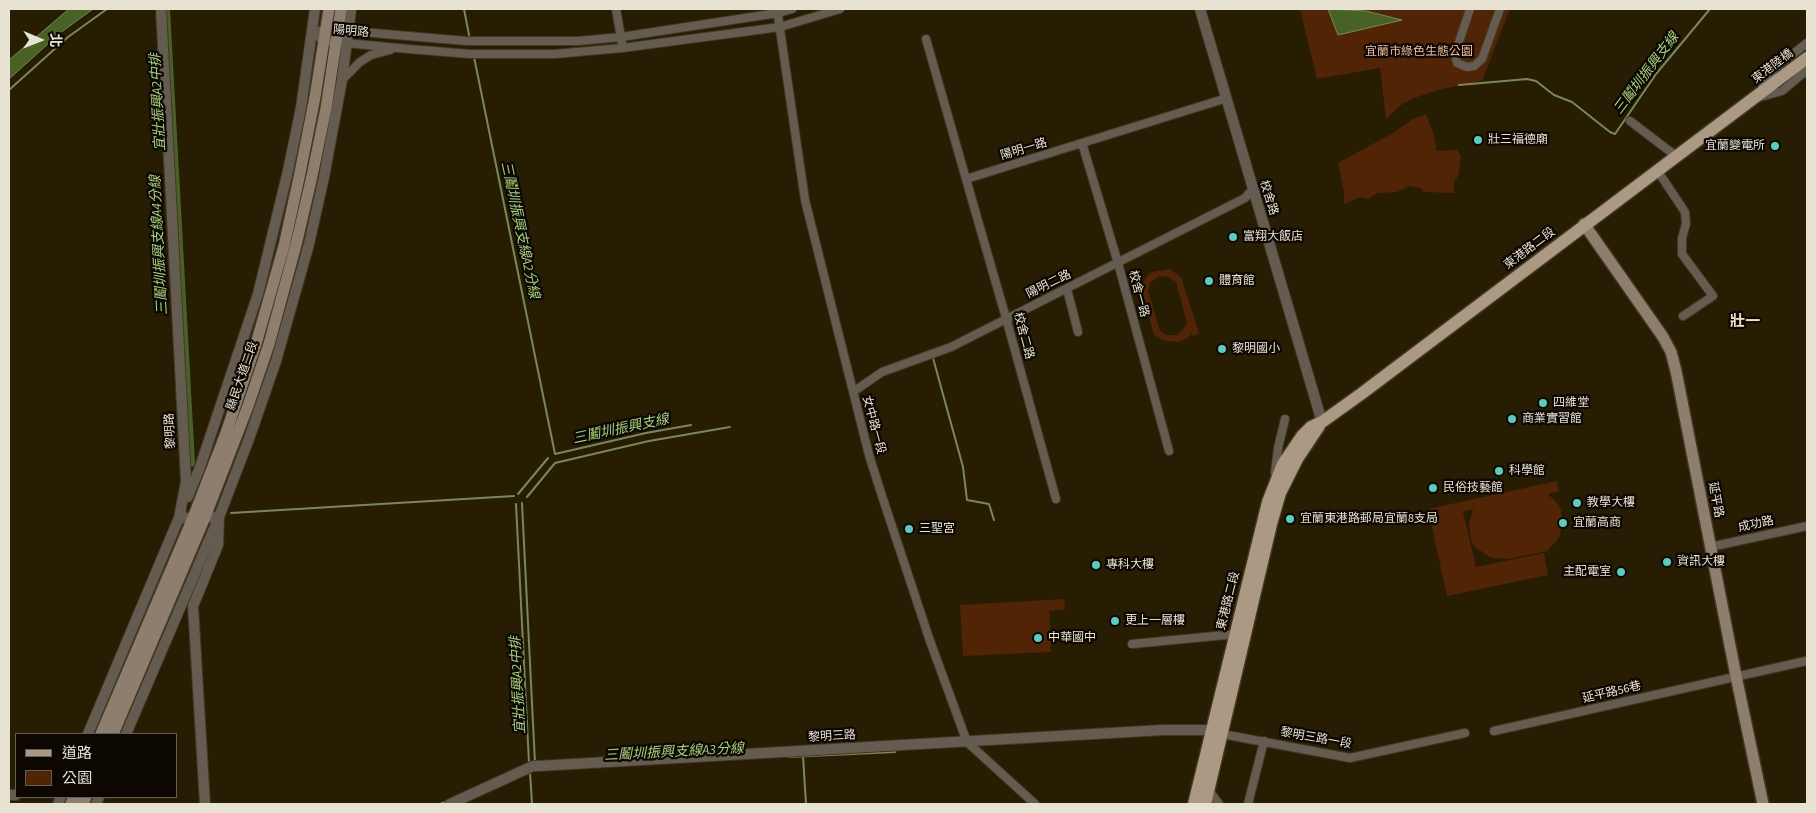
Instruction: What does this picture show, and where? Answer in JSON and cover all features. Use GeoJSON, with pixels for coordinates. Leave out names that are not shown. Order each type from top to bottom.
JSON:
{"type":"FeatureCollection","features":[{"type":"Feature","properties":{"kind":"main road","name":"縣民大道二段"},"geometry":{"type":"LineString","coordinates":[[113,733],[199,518],[256,344],[284,246],[304,154],[329,9]]}},
{"type":"Feature","properties":{"kind":"main road","name":"縣民大道二段"},"geometry":{"type":"LineString","coordinates":[[101,733],[199,518],[248,406],[260,371],[296,245],[341,43],[343,30],[341,9]]}},
{"type":"Feature","properties":{"kind":"main road","name":"東港陸橋"},"geometry":{"type":"LineString","coordinates":[[1755,98],[1807,58]]}},
{"type":"Feature","properties":{"kind":"main road","name":"東港路二段"},"geometry":{"type":"LineString","coordinates":[[1217,732],[1236,634],[1264,516],[1274,486],[1294,446],[1311,427],[1322,422],[1481,304],[1584,224],[1755,98]]}},
{"type":"Feature","properties":{"kind":"main road","name":"延平路"},"geometry":{"type":"LineString","coordinates":[[1584,224],[1663,337],[1671,352],[1763,804]]}},
{"type":"Feature","properties":{"kind":"main road","name":"東港路二段"},"geometry":{"type":"LineString","coordinates":[[1205,804],[1204,787],[1217,732],[1280,493],[1297,459],[1322,422]]}},
{"type":"Feature","properties":{"kind":"main road","name":"東港路二段"},"geometry":{"type":"LineString","coordinates":[[1194,804],[1204,787]]}},
{"type":"Feature","properties":{"kind":"main road"},"geometry":{"type":"LineString","coordinates":[[71,804],[80,800]]}},
{"type":"Feature","properties":{"kind":"street","name":"黎明路"},"geometry":{"type":"LineString","coordinates":[[161,9],[186,462],[186,482],[179,518]]}},
{"type":"Feature","properties":{"kind":"street","name":"縣民大道二段"},"geometry":{"type":"LineString","coordinates":[[88,733],[200,467],[241,346],[260,284],[294,144],[315,9]]}},
{"type":"Feature","properties":{"kind":"street","name":"縣民大道二段"},"geometry":{"type":"LineString","coordinates":[[343,30],[351,9]]}},
{"type":"Feature","properties":{"kind":"street"},"geometry":{"type":"LineString","coordinates":[[616,9],[622,40]]}},
{"type":"Feature","properties":{"kind":"street","name":"陽明路"},"geometry":{"type":"LineString","coordinates":[[312,33],[326,29],[467,41],[622,40],[792,9]]}},
{"type":"Feature","properties":{"kind":"street","name":"陽明路"},"geometry":{"type":"LineString","coordinates":[[312,33],[324,41],[409,50],[470,54],[556,54],[622,48],[780,27],[840,9]]}},
{"type":"Feature","properties":{"kind":"street","name":"校舍路"},"geometry":{"type":"LineString","coordinates":[[1200,9],[1322,422]]}},
{"type":"Feature","properties":{"kind":"street"},"geometry":{"type":"LineString","coordinates":[[1470,9],[1455,54],[1457,63],[1467,67],[1474,66],[1482,59],[1500,9]]}},
{"type":"Feature","properties":{"kind":"street","name":"女中路一段"},"geometry":{"type":"LineString","coordinates":[[777,11],[805,200],[869,455],[885,505],[936,658],[967,742],[1035,804]]}},
{"type":"Feature","properties":{"kind":"street"},"geometry":{"type":"LineString","coordinates":[[926,39],[966,179]]}},
{"type":"Feature","properties":{"kind":"street","name":"縣民大道二段"},"geometry":{"type":"LineString","coordinates":[[126,733],[219,517],[273,370],[309,244],[335,125],[342,80],[341,43]]}},
{"type":"Feature","properties":{"kind":"street","name":"東港路二段"},"geometry":{"type":"LineString","coordinates":[[1755,98],[1775,68],[1807,44]]}},
{"type":"Feature","properties":{"kind":"street"},"geometry":{"type":"LineString","coordinates":[[342,80],[360,62],[371,55],[396,49],[409,50]]}},
{"type":"Feature","properties":{"kind":"street","name":"東港路二段"},"geometry":{"type":"LineString","coordinates":[[1755,98],[1782,91],[1807,70]]}},
{"type":"Feature","properties":{"kind":"street","name":"陽明一路"},"geometry":{"type":"LineString","coordinates":[[966,179],[1227,98]]}},
{"type":"Feature","properties":{"kind":"street"},"geometry":{"type":"LineString","coordinates":[[1630,120],[1676,156]]}},
{"type":"Feature","properties":{"kind":"street","name":"校舍一路"},"geometry":{"type":"LineString","coordinates":[[1082,143],[1118,263],[1169,451]]}},
{"type":"Feature","properties":{"kind":"street"},"geometry":{"type":"LineString","coordinates":[[1657,170],[1685,212],[1686,224],[1682,238],[1682,254],[1713,296],[1683,316]]}},
{"type":"Feature","properties":{"kind":"street","name":"校舍二路"},"geometry":{"type":"LineString","coordinates":[[966,179],[1056,499]]}},
{"type":"Feature","properties":{"kind":"street","name":"陽明二路"},"geometry":{"type":"LineString","coordinates":[[853,392],[882,372],[951,347],[1067,289],[1245,198],[1252,190]]}},
{"type":"Feature","properties":{"kind":"street"},"geometry":{"type":"LineString","coordinates":[[296,245],[309,244]]}},
{"type":"Feature","properties":{"kind":"street"},"geometry":{"type":"LineString","coordinates":[[1067,289],[1078,332]]}},
{"type":"Feature","properties":{"kind":"street"},"geometry":{"type":"LineString","coordinates":[[1274,486],[1278,448],[1285,419]]}},
{"type":"Feature","properties":{"kind":"street"},"geometry":{"type":"LineString","coordinates":[[186,462],[187,467],[191,470],[196,470],[200,467]]}},
{"type":"Feature","properties":{"kind":"street"},"geometry":{"type":"LineString","coordinates":[[179,518],[219,517],[218,545],[193,606],[205,804]]}},
{"type":"Feature","properties":{"kind":"street","name":"成功路"},"geometry":{"type":"LineString","coordinates":[[1710,547],[1807,526]]}},
{"type":"Feature","properties":{"kind":"street"},"geometry":{"type":"LineString","coordinates":[[182,606],[193,606]]}},
{"type":"Feature","properties":{"kind":"street"},"geometry":{"type":"LineString","coordinates":[[1132,644],[1236,634]]}},
{"type":"Feature","properties":{"kind":"street","name":"延平路56巷"},"geometry":{"type":"LineString","coordinates":[[1494,731],[1806,661]]}},
{"type":"Feature","properties":{"kind":"street","name":"黎明三路"},"geometry":{"type":"LineString","coordinates":[[450,804],[533,766],[1163,730],[1217,732]]}},
{"type":"Feature","properties":{"kind":"street","name":"黎明三路一段"},"geometry":{"type":"LineString","coordinates":[[1217,732],[1350,758],[1465,733]]}},
{"type":"Feature","properties":{"kind":"street"},"geometry":{"type":"LineString","coordinates":[[1248,804],[1264,741]]}},
{"type":"Feature","properties":{"kind":"street"},"geometry":{"type":"LineString","coordinates":[[1204,787],[1220,804]]}},
{"type":"Feature","properties":{"kind":"green space","name":"宜蘭市綠色生態公園"},"geometry":{"type":"Polygon","coordinates":[[[1300,9],[1510,9],[1482,81],[1438,90],[1414,98],[1401,105],[1386,119],[1380,68],[1317,79],[1300,9]]]}},
{"type":"Feature","properties":{"kind":"green space"},"geometry":{"type":"Polygon","coordinates":[[[1426,114],[1433,132],[1437,151],[1457,150],[1461,156],[1459,174],[1454,182],[1454,193],[1423,192],[1421,188],[1409,186],[1397,192],[1377,193],[1369,199],[1360,197],[1344,204],[1344,192],[1338,163],[1393,133],[1411,120],[1426,114]]]}},
{"type":"Feature","properties":{"kind":"green space"},"geometry":{"type":"Polygon","coordinates":[[[1170,269],[1181,277],[1199,333],[1193,336],[1191,332],[1188,338],[1179,342],[1165,341],[1154,335],[1141,288],[1147,276],[1152,272],[1170,269]],[[1160,276],[1151,282],[1148,290],[1160,331],[1166,335],[1177,335],[1187,323],[1176,282],[1168,277],[1160,276]]]}},
{"type":"Feature","properties":{"kind":"green space"},"geometry":{"type":"Polygon","coordinates":[[[1557,481],[1559,491],[1548,494],[1561,510],[1563,524],[1558,539],[1547,551],[1508,559],[1491,558],[1475,547],[1471,540],[1469,524],[1473,509],[1463,512],[1476,567],[1544,553],[1548,575],[1447,596],[1428,509],[1557,481]]]}},
{"type":"Feature","properties":{"kind":"green space"},"geometry":{"type":"Polygon","coordinates":[[[1064,599],[1065,609],[1049,611],[1051,652],[963,656],[960,605],[1064,599]]]}},
{"type":"Feature","properties":{"kind":"shaded area"},"geometry":{"type":"Polygon","coordinates":[[[69,9],[93,9],[60,33],[9,79],[9,60],[69,9]]]}},
{"type":"Feature","properties":{"kind":"shaded area"},"geometry":{"type":"Polygon","coordinates":[[[1328,9],[1366,11],[1402,20],[1338,35],[1328,9]]]}},
{"type":"Feature","properties":{"kind":"waterway"},"geometry":{"type":"LineString","coordinates":[[9,90],[68,37],[107,9]]}},
{"type":"Feature","properties":{"kind":"waterway","name":"宜壯振興A2中排"},"geometry":{"type":"LineString","coordinates":[[166,9],[191,463]]}},
{"type":"Feature","properties":{"kind":"waterway","name":"三鬮圳振興支線A2分線"},"geometry":{"type":"LineString","coordinates":[[464,9],[470,40]]}},
{"type":"Feature","properties":{"kind":"waterway","name":"三鬮圳振興支線"},"geometry":{"type":"LineString","coordinates":[[1459,85],[1527,79],[1536,81],[1554,95],[1572,102],[1615,134],[1656,74],[1710,9]]}},
{"type":"Feature","properties":{"kind":"waterway","name":"三鬮圳振興支線A2分線"},"geometry":{"type":"LineString","coordinates":[[474,57],[555,454],[646,433],[691,425]]}},
{"type":"Feature","properties":{"kind":"waterway","name":"三鬮圳振興支線A3分線"},"geometry":{"type":"LineString","coordinates":[[933,358],[963,467],[967,500],[989,504],[994,520]]}},
{"type":"Feature","properties":{"kind":"waterway"},"geometry":{"type":"LineString","coordinates":[[527,497],[555,463],[649,441],[730,427]]}},
{"type":"Feature","properties":{"kind":"waterway","name":"三鬮圳振興支線A2分線"},"geometry":{"type":"LineString","coordinates":[[518,494],[548,458]]}},
{"type":"Feature","properties":{"kind":"waterway"},"geometry":{"type":"LineString","coordinates":[[231,513],[514,496]]}},
{"type":"Feature","properties":{"kind":"waterway","name":"宜壯振興A2中排"},"geometry":{"type":"LineString","coordinates":[[522,503],[535,763]]}},
{"type":"Feature","properties":{"kind":"waterway","name":"三鬮圳振興支線A2分線"},"geometry":{"type":"LineString","coordinates":[[516,504],[529,763]]}},
{"type":"Feature","properties":{"kind":"waterway","name":"三鬮圳振興支線A3分線"},"geometry":{"type":"LineString","coordinates":[[789,757],[895,752],[895,750]]}},
{"type":"Feature","properties":{"kind":"waterway"},"geometry":{"type":"LineString","coordinates":[[803,756],[806,804]]}},
{"type":"Feature","properties":{"kind":"waterway"},"geometry":{"type":"LineString","coordinates":[[530,772],[532,804]]}},
{"type":"Feature","properties":{"kind":"waterway","name":"宜壯振興A2中排"},"geometry":{"type":"LineString","coordinates":[[440,804],[448,801]]}},
{"type":"Feature","properties":{"kind":"place","name":"壯三福德廟"},"geometry":{"type":"Point","coordinates":[1478,140]}},
{"type":"Feature","properties":{"kind":"place","name":"宜蘭變電所"},"geometry":{"type":"Point","coordinates":[1775,146]}},
{"type":"Feature","properties":{"kind":"place","name":"富翔大飯店"},"geometry":{"type":"Point","coordinates":[1233,237]}},
{"type":"Feature","properties":{"kind":"place","name":"體育館"},"geometry":{"type":"Point","coordinates":[1209,281]}},
{"type":"Feature","properties":{"kind":"place","name":"黎明國小"},"geometry":{"type":"Point","coordinates":[1222,349]}},
{"type":"Feature","properties":{"kind":"place","name":"四維堂"},"geometry":{"type":"Point","coordinates":[1543,403]}},
{"type":"Feature","properties":{"kind":"place","name":"商業實習館"},"geometry":{"type":"Point","coordinates":[1512,419]}},
{"type":"Feature","properties":{"kind":"place","name":"科學館"},"geometry":{"type":"Point","coordinates":[1499,471]}},
{"type":"Feature","properties":{"kind":"place","name":"民俗技藝館"},"geometry":{"type":"Point","coordinates":[1433,488]}},
{"type":"Feature","properties":{"kind":"place","name":"教學大樓"},"geometry":{"type":"Point","coordinates":[1577,503]}},
{"type":"Feature","properties":{"kind":"place","name":"宜蘭東港路郵局宜蘭8支局"},"geometry":{"type":"Point","coordinates":[1290,519]}},
{"type":"Feature","properties":{"kind":"place","name":"宜蘭高商"},"geometry":{"type":"Point","coordinates":[1563,523]}},
{"type":"Feature","properties":{"kind":"place","name":"三聖宮"},"geometry":{"type":"Point","coordinates":[909,529]}},
{"type":"Feature","properties":{"kind":"place","name":"資訊大樓"},"geometry":{"type":"Point","coordinates":[1667,562]}},
{"type":"Feature","properties":{"kind":"place","name":"專科大樓"},"geometry":{"type":"Point","coordinates":[1096,565]}},
{"type":"Feature","properties":{"kind":"place","name":"主配電室"},"geometry":{"type":"Point","coordinates":[1621,572]}},
{"type":"Feature","properties":{"kind":"place","name":"更上一層樓"},"geometry":{"type":"Point","coordinates":[1115,621]}},
{"type":"Feature","properties":{"kind":"place","name":"中華國中"},"geometry":{"type":"Point","coordinates":[1038,638]}},
{"type":"Feature","properties":{"kind":"district","name":"壯一"},"geometry":{"type":"Point","coordinates":[1745,323]}},
{"type":"Feature","properties":{"kind":"water label","name":"三鬮圳振興支線A4分線"},"geometry":{"type":"Point","coordinates":[160,245]}}]}
